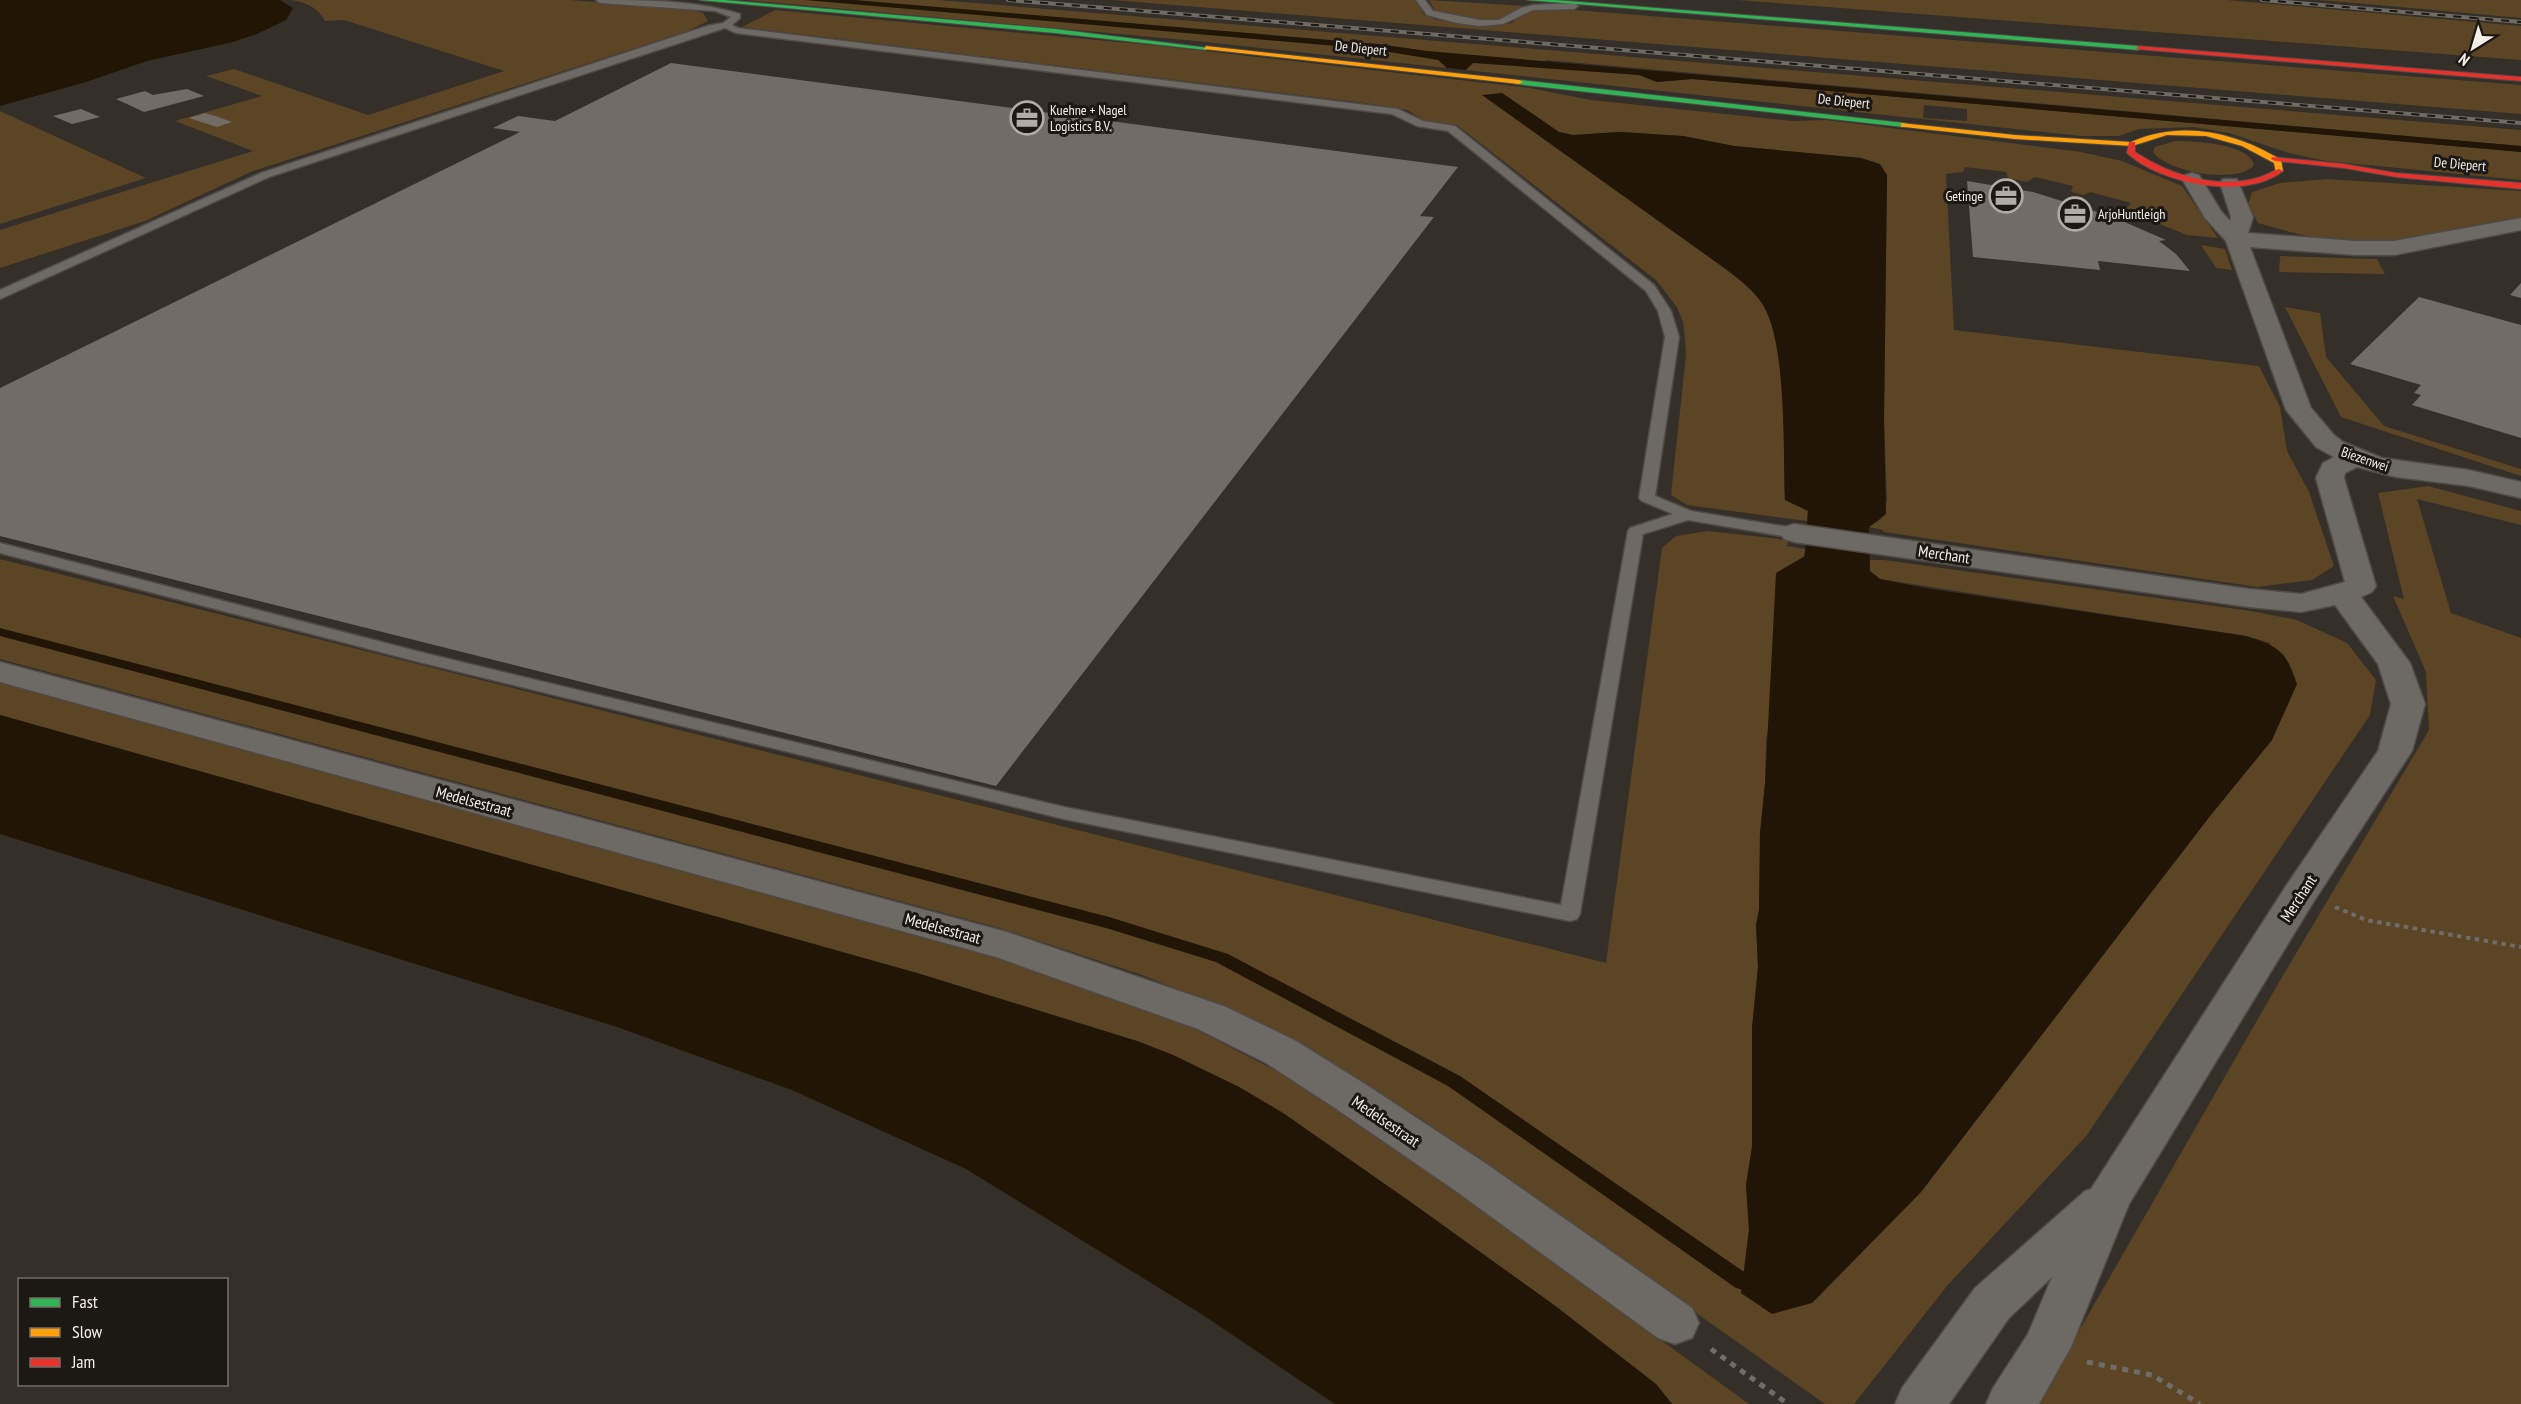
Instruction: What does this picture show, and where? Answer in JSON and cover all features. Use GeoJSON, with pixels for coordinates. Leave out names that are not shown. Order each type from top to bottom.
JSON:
{"type":"FeatureCollection","features":[{"type":"Feature","properties":{"kind":"main road","name":"De Diepert"},"geometry":{"type":"LineString","coordinates":[[702,0],[1100,36],[2015,137],[2065,148],[2133,150]]}},
{"type":"Feature","properties":{"kind":"main road"},"geometry":{"type":"LineString","coordinates":[[1530,0],[2521,79]]}},
{"type":"Feature","properties":{"kind":"main road"},"geometry":{"type":"LineString","coordinates":[[1673,0],[2521,66]]}},
{"type":"Feature","properties":{"kind":"main road"},"geometry":{"type":"LineString","coordinates":[[2155,135],[2199,135],[2245,144],[2263,151],[2277,165],[2273,176],[2263,180],[2230,183],[2192,179],[2156,169],[2133,150],[2140,138],[2155,135]]}},
{"type":"Feature","properties":{"kind":"main road","name":"De Diepert"},"geometry":{"type":"LineString","coordinates":[[2277,165],[2344,166],[2396,175],[2521,186]]}},
{"type":"Feature","properties":{"kind":"street","name":"Biezenwei"},"geometry":{"type":"LineString","coordinates":[[2192,179],[2212,214],[2236,239],[2299,410],[2325,441],[2354,457],[2396,469],[2469,478],[2521,490]]}},
{"type":"Feature","properties":{"kind":"street","name":"Biezenwei"},"geometry":{"type":"LineString","coordinates":[[2230,183],[2242,216],[2236,239]]}},
{"type":"Feature","properties":{"kind":"street"},"geometry":{"type":"LineString","coordinates":[[2236,239],[2355,248],[2394,248],[2521,224]]}},
{"type":"Feature","properties":{"kind":"street"},"geometry":{"type":"LineString","coordinates":[[2343,594],[2361,586],[2330,478],[2333,469],[2354,457]]}},
{"type":"Feature","properties":{"kind":"street","name":"Merchant"},"geometry":{"type":"LineString","coordinates":[[1794,533],[2249,598],[2301,603],[2343,594],[2394,663],[2408,704],[2395,751],[2301,892],[2109,1197]]}},
{"type":"Feature","properties":{"kind":"street","name":"Medelsestraat"},"geometry":{"type":"LineString","coordinates":[[0,672],[1007,946],[1212,1018],[1281,1052],[1350,1096],[1469,1176],[1675,1323]]}},
{"type":"Feature","properties":{"kind":"street"},"geometry":{"type":"LineString","coordinates":[[2011,1404],[2047,1347],[2109,1197]]}},
{"type":"Feature","properties":{"kind":"street"},"geometry":{"type":"LineString","coordinates":[[1920,1404],[1992,1304],[2109,1197]]}},
{"type":"Feature","properties":{"kind":"lane"},"geometry":{"type":"LineString","coordinates":[[0,295],[265,175],[710,28],[726,25],[737,16],[716,9],[600,0]]}},
{"type":"Feature","properties":{"kind":"lane"},"geometry":{"type":"LineString","coordinates":[[1420,0],[1430,14],[1489,23],[1507,20],[1530,8],[1599,6]]}},
{"type":"Feature","properties":{"kind":"lane"},"geometry":{"type":"LineString","coordinates":[[726,25],[736,30],[1394,111],[1421,124],[1451,128],[1650,288],[1660,300],[1669,319],[1671,337],[1647,498],[1687,515],[1794,533]]}},
{"type":"Feature","properties":{"kind":"lane"},"geometry":{"type":"LineString","coordinates":[[0,548],[421,657],[1064,813],[1570,914],[1636,531],[1687,515]]}},
{"type":"Feature","properties":{"kind":"path"},"geometry":{"type":"LineString","coordinates":[[2301,892],[2366,920],[2521,947]]}},
{"type":"Feature","properties":{"kind":"path"},"geometry":{"type":"LineString","coordinates":[[1675,1323],[1788,1404]]}},
{"type":"Feature","properties":{"kind":"path"},"geometry":{"type":"LineString","coordinates":[[2048,1341],[2084,1361],[2152,1375],[2200,1404]]}},
{"type":"Feature","properties":{"kind":"shaded area"},"geometry":{"type":"Polygon","coordinates":[[[0,0],[280,0],[293,8],[286,20],[257,34],[233,42],[147,61],[86,82],[0,106],[0,0]]]}},
{"type":"Feature","properties":{"kind":"shaded area"},"geometry":{"type":"Polygon","coordinates":[[[289,0],[570,0],[686,9],[703,13],[708,21],[688,31],[253,171],[145,221],[0,268],[0,230],[253,151],[175,121],[262,96],[206,76],[234,69],[368,115],[504,71],[344,20],[325,21],[319,12],[310,6],[289,0]]]}},
{"type":"Feature","properties":{"kind":"shaded area"},"geometry":{"type":"Polygon","coordinates":[[[746,0],[938,0],[2521,130],[2521,146],[1546,60],[1543,66],[1639,75],[1657,82],[1692,79],[2521,152],[2521,180],[2326,161],[2289,153],[2229,133],[2194,127],[2139,129],[2119,136],[2080,136],[1196,41],[746,0]],[[1924,105],[1923,118],[1967,121],[1967,109],[1924,105]]]}},
{"type":"Feature","properties":{"kind":"shaded area"},"geometry":{"type":"Polygon","coordinates":[[[805,0],[854,0],[1378,44],[1427,51],[2521,146],[2521,152],[1692,79],[1657,82],[1639,75],[1473,63],[1466,70],[1447,68],[1438,60],[1371,49],[805,0]]]}},
{"type":"Feature","properties":{"kind":"shaded area"},"geometry":{"type":"Polygon","coordinates":[[[1112,0],[1414,0],[1419,3],[1423,14],[1436,20],[1499,25],[1512,23],[1522,14],[1530,11],[1562,9],[2521,85],[2521,114],[1112,0]]]}},
{"type":"Feature","properties":{"kind":"shaded area"},"geometry":{"type":"Polygon","coordinates":[[[1429,0],[1527,6],[1502,18],[1478,21],[1436,12],[1429,0]]]}},
{"type":"Feature","properties":{"kind":"shaded area"},"geometry":{"type":"Polygon","coordinates":[[[1737,0],[2227,0],[2521,26],[2521,60],[1737,0]]]}},
{"type":"Feature","properties":{"kind":"shaded area"},"geometry":{"type":"Polygon","coordinates":[[[2317,0],[2521,0],[2521,18],[2345,2],[2317,0]]]}},
{"type":"Feature","properties":{"kind":"shaded area"},"geometry":{"type":"Polygon","coordinates":[[[775,10],[1161,46],[1530,88],[1591,100],[1793,121],[1826,120],[2081,152],[2122,161],[2182,186],[2218,238],[2187,235],[2125,210],[2131,203],[2090,192],[2084,195],[2071,192],[2073,186],[2035,177],[2027,182],[2008,178],[2006,172],[1965,167],[1963,172],[1946,174],[1954,330],[2259,366],[2280,407],[2287,451],[2309,492],[2334,566],[2312,580],[2257,587],[1884,532],[1869,527],[1881,519],[1887,500],[1884,421],[1887,175],[1879,164],[1861,158],[1734,146],[1683,136],[1620,132],[1573,135],[1559,132],[1502,93],[1737,278],[1763,305],[1771,322],[1780,370],[1785,500],[1808,510],[1807,521],[1687,505],[1671,495],[1686,355],[1683,322],[1677,307],[1656,280],[1457,125],[1425,121],[1407,110],[1365,103],[742,27],[775,10]]]}},
{"type":"Feature","properties":{"kind":"shaded area"},"geometry":{"type":"Polygon","coordinates":[[[1502,93],[1559,132],[1573,135],[1620,132],[1683,136],[1734,146],[1861,158],[1880,164],[1887,175],[1884,421],[1886,514],[1869,527],[1870,571],[1880,579],[1925,588],[2246,636],[2274,647],[2280,652],[2289,664],[2297,684],[2272,740],[2210,816],[1921,1192],[1812,1303],[1772,1314],[1741,1293],[1749,1230],[1746,1185],[1752,1147],[1752,1028],[1758,967],[1756,925],[1759,910],[1760,833],[1765,784],[1776,573],[1805,556],[1808,511],[1785,500],[1780,371],[1771,322],[1756,295],[1727,270],[1482,95],[1502,93]]]}},
{"type":"Feature","properties":{"kind":"shaded area"},"geometry":{"type":"Polygon","coordinates":[[[0,111],[146,178],[0,224],[0,111]]]}},
{"type":"Feature","properties":{"kind":"shaded area"},"geometry":{"type":"Polygon","coordinates":[[[2175,141],[2207,143],[2232,148],[2250,158],[2254,165],[2245,171],[2233,174],[2202,174],[2172,165],[2153,152],[2155,147],[2175,141]]]}},
{"type":"Feature","properties":{"kind":"shaded area"},"geometry":{"type":"Polygon","coordinates":[[[2326,179],[2521,191],[2521,218],[2395,240],[2353,242],[2317,238],[2258,223],[2248,205],[2252,192],[2280,183],[2326,179]]]}},
{"type":"Feature","properties":{"kind":"shaded area"},"geometry":{"type":"Polygon","coordinates":[[[2201,245],[2225,249],[2232,270],[2216,268],[2201,245]]]}},
{"type":"Feature","properties":{"kind":"shaded area"},"geometry":{"type":"Polygon","coordinates":[[[2280,256],[2377,259],[2385,274],[2279,272],[2280,256]]]}},
{"type":"Feature","properties":{"kind":"shaded area"},"geometry":{"type":"Polygon","coordinates":[[[2285,307],[2320,313],[2326,357],[2384,426],[2521,469],[2521,476],[2341,417],[2285,307]]]}},
{"type":"Feature","properties":{"kind":"shaded area"},"geometry":{"type":"Polygon","coordinates":[[[2428,486],[2521,511],[2521,525],[2417,499],[2451,613],[2521,638],[2521,1404],[2037,1404],[2282,977],[2429,730],[2426,672],[2393,596],[2404,599],[2378,493],[2428,486]]]}},
{"type":"Feature","properties":{"kind":"shaded area"},"geometry":{"type":"Polygon","coordinates":[[[1708,531],[1788,540],[1787,546],[1805,549],[1766,740],[1765,784],[1760,833],[1759,910],[1756,925],[1758,967],[1752,1028],[1752,1147],[1746,1185],[1749,1230],[1743,1282],[1812,1303],[1921,1192],[2210,816],[2272,740],[2270,643],[2246,636],[1880,579],[1869,571],[1869,560],[1884,560],[2251,611],[2297,620],[2347,643],[2376,680],[2370,715],[2087,1135],[1947,1286],[1854,1404],[1825,1404],[1420,1118],[1296,1043],[1240,1014],[1139,974],[996,927],[0,659],[0,559],[1606,963],[1662,548],[1676,536],[1708,531]]]}},
{"type":"Feature","properties":{"kind":"shaded area"},"geometry":{"type":"Polygon","coordinates":[[[0,682],[1019,964],[1133,1002],[1199,1031],[1282,1074],[1373,1131],[1749,1404],[1672,1404],[1656,1384],[1554,1305],[1412,1203],[1283,1113],[1239,1087],[1173,1055],[1137,1041],[917,973],[0,715],[0,682]]]}},
{"type":"Feature","properties":{"kind":"shaded area"},"geometry":{"type":"Polygon","coordinates":[[[0,715],[917,973],[1137,1041],[1173,1055],[1239,1087],[1283,1113],[1412,1203],[1554,1305],[1656,1384],[1672,1404],[1335,1404],[1203,1315],[966,1169],[792,1090],[617,1027],[0,834],[0,715]]]}},
{"type":"Feature","properties":{"kind":"building"},"geometry":{"type":"Polygon","coordinates":[[[671,63],[1458,167],[1420,216],[1434,217],[996,786],[0,536],[0,388],[520,132],[493,128],[518,116],[555,121],[671,63]]]}},
{"type":"Feature","properties":{"kind":"building"},"geometry":{"type":"Polygon","coordinates":[[[187,89],[204,96],[144,112],[116,99],[145,91],[153,95],[187,89]]]}},
{"type":"Feature","properties":{"kind":"building"},"geometry":{"type":"Polygon","coordinates":[[[81,109],[100,117],[72,124],[53,116],[81,109]]]}},
{"type":"Feature","properties":{"kind":"building"},"geometry":{"type":"Polygon","coordinates":[[[205,113],[232,122],[217,127],[189,118],[205,113]]]}},
{"type":"Feature","properties":{"kind":"building"},"geometry":{"type":"Polygon","coordinates":[[[1967,181],[2033,192],[2113,217],[2166,240],[2159,241],[2176,254],[2190,271],[2098,261],[2100,270],[1973,257],[1967,181]]]}},
{"type":"Feature","properties":{"kind":"building"},"geometry":{"type":"Polygon","coordinates":[[[2521,283],[2521,298],[2510,295],[2521,283]]]}},
{"type":"Feature","properties":{"kind":"building"},"geometry":{"type":"Polygon","coordinates":[[[2419,297],[2521,325],[2521,438],[2412,405],[2421,395],[2414,393],[2421,385],[2350,364],[2419,297]]]}},
{"type":"Feature","properties":{"kind":"waterway"},"geometry":{"type":"LineString","coordinates":[[0,632],[1109,923],[1222,958],[1454,1081],[1743,1282]]}},
{"type":"Feature","properties":{"kind":"railway"},"geometry":{"type":"LineString","coordinates":[[1008,0],[2521,123]]}},
{"type":"Feature","properties":{"kind":"railway"},"geometry":{"type":"LineString","coordinates":[[2262,0],[2521,22]]}},
{"type":"Feature","properties":{"kind":"traffic: fast"},"geometry":{"type":"LineString","coordinates":[[702,0],[1055,31],[1206,48]]}},
{"type":"Feature","properties":{"kind":"traffic: fast"},"geometry":{"type":"LineString","coordinates":[[1530,0],[2138,48]]}},
{"type":"Feature","properties":{"kind":"traffic: fast"},"geometry":{"type":"LineString","coordinates":[[1519,82],[1904,125]]}},
{"type":"Feature","properties":{"kind":"traffic: slow"},"geometry":{"type":"LineString","coordinates":[[1206,48],[1519,82]]}},
{"type":"Feature","properties":{"kind":"traffic: slow"},"geometry":{"type":"LineString","coordinates":[[1904,125],[2015,137],[2132,144]]}},
{"type":"Feature","properties":{"kind":"traffic: slow"},"geometry":{"type":"LineString","coordinates":[[2132,144],[2167,133],[2206,134],[2226,138],[2263,152],[2278,162],[2279,171]]}},
{"type":"Feature","properties":{"kind":"traffic: jam"},"geometry":{"type":"LineString","coordinates":[[2138,48],[2521,79]]}},
{"type":"Feature","properties":{"kind":"traffic: jam"},"geometry":{"type":"LineString","coordinates":[[2132,144],[2131,153],[2146,163],[2183,178],[2204,182],[2244,183],[2263,179],[2279,171]]}},
{"type":"Feature","properties":{"kind":"traffic: jam"},"geometry":{"type":"LineString","coordinates":[[2275,159],[2344,166],[2396,175],[2521,186]]}},
{"type":"Feature","properties":{"kind":"place","name":"Kuehne + Nagel Logistics B.V."},"geometry":{"type":"Point","coordinates":[1027,118]}},
{"type":"Feature","properties":{"kind":"place","name":"Getinge"},"geometry":{"type":"Point","coordinates":[2006,196]}},
{"type":"Feature","properties":{"kind":"place","name":"ArjoHuntleigh"},"geometry":{"type":"Point","coordinates":[2075,214]}}]}
